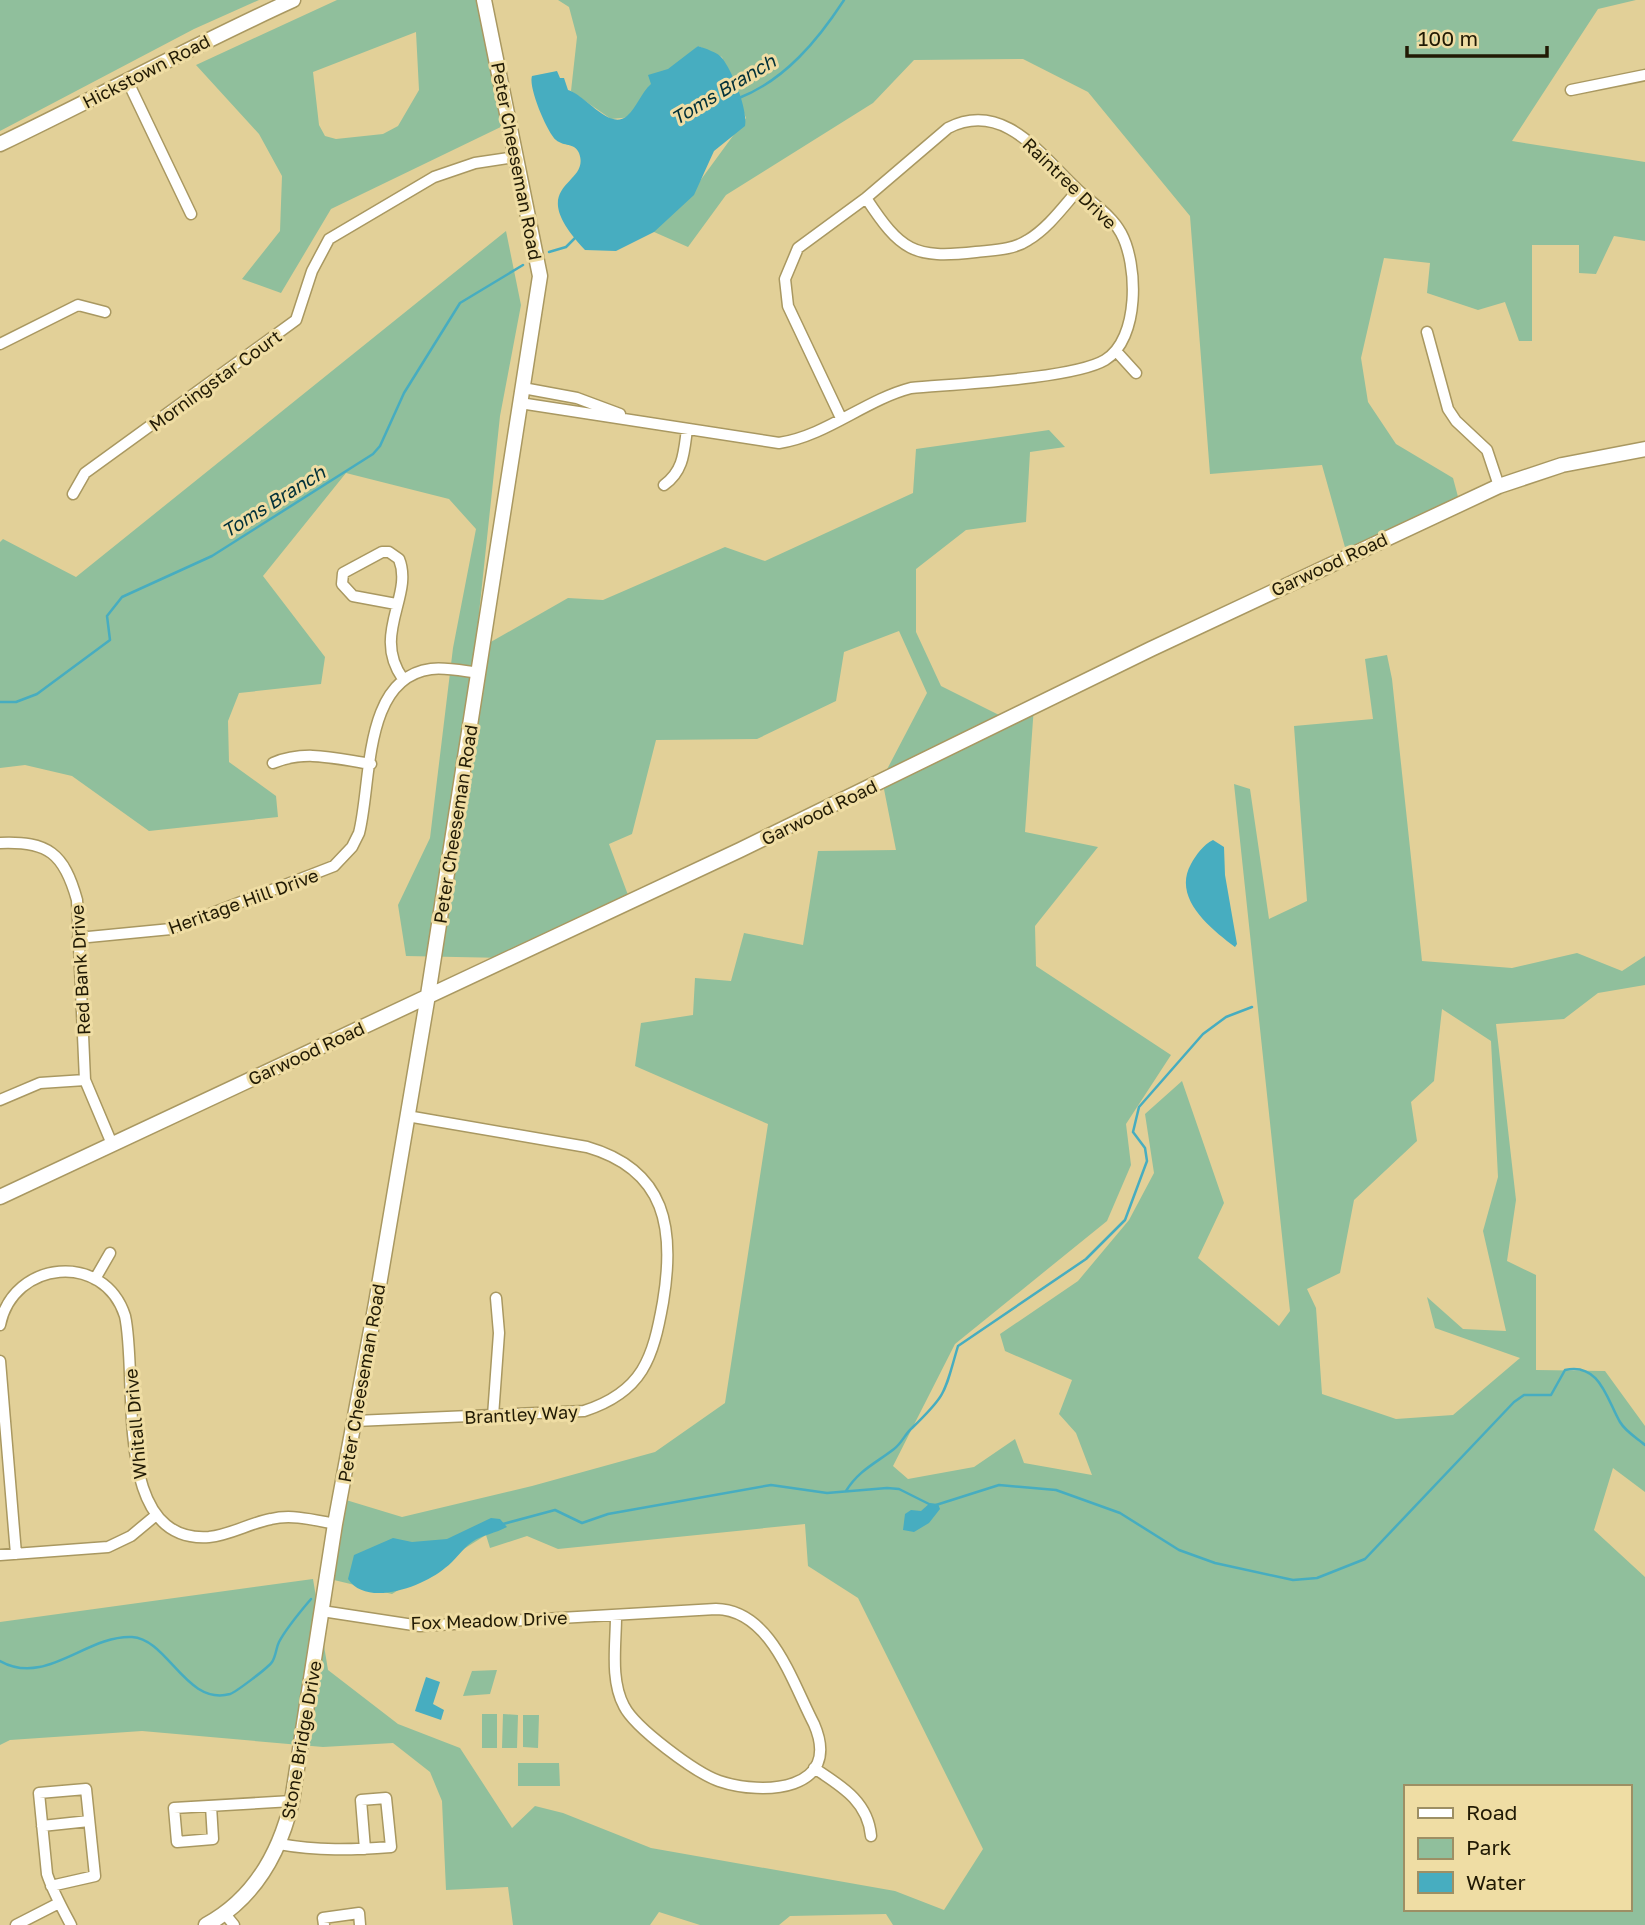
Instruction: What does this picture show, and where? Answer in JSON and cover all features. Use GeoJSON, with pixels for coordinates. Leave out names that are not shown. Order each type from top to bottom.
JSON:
{"type":"FeatureCollection","features":[{"type":"Feature","properties":{"kind":"street","name":"Hickstown Road"},"geometry":{"type":"LineString","coordinates":[[0,144],[128,82],[211,37],[293,0]]}},
{"type":"Feature","properties":{"kind":"street","name":"Peter Cheeseman Road"},"geometry":{"type":"LineString","coordinates":[[317,1649],[335,1524],[428,995],[540,276],[484,0]]}},
{"type":"Feature","properties":{"kind":"street"},"geometry":{"type":"LineString","coordinates":[[1571,90],[1645,75]]}},
{"type":"Feature","properties":{"kind":"street"},"geometry":{"type":"LineString","coordinates":[[128,82],[191,214]]}},
{"type":"Feature","properties":{"kind":"street","name":"Raintree Drive"},"geometry":{"type":"LineString","coordinates":[[841,418],[791,315],[785,297],[785,279],[793,255],[804,241],[866,198],[948,128],[963,121],[1000,123],[1018,132],[1113,221],[1127,248],[1132,315],[1125,340],[1116,351]]}},
{"type":"Feature","properties":{"kind":"street","name":"Morningstar Court"},"geometry":{"type":"LineString","coordinates":[[73,494],[85,474],[296,320],[312,271],[330,239],[434,177],[475,163],[515,157]]}},
{"type":"Feature","properties":{"kind":"street"},"geometry":{"type":"LineString","coordinates":[[866,198],[882,223],[900,242],[916,251],[935,256],[1018,246],[1036,234],[1078,190]]}},
{"type":"Feature","properties":{"kind":"street"},"geometry":{"type":"LineString","coordinates":[[0,344],[78,305],[105,312]]}},
{"type":"Feature","properties":{"kind":"street"},"geometry":{"type":"LineString","coordinates":[[1427,332],[1448,409],[1456,421],[1487,450],[1499,486]]}},
{"type":"Feature","properties":{"kind":"street"},"geometry":{"type":"LineString","coordinates":[[520,403],[779,443],[802,437],[911,388],[1077,370],[1104,361],[1116,351],[1136,373]]}},
{"type":"Feature","properties":{"kind":"street"},"geometry":{"type":"LineString","coordinates":[[523,388],[577,398],[650,423]]}},
{"type":"Feature","properties":{"kind":"street"},"geometry":{"type":"LineString","coordinates":[[664,485],[681,467],[687,429]]}},
{"type":"Feature","properties":{"kind":"street","name":"Garwood Road"},"geometry":{"type":"LineString","coordinates":[[0,1197],[740,850],[1151,649],[1499,486],[1562,465],[1645,449]]}},
{"type":"Feature","properties":{"kind":"street"},"geometry":{"type":"LineString","coordinates":[[396,604],[353,596],[342,584],[343,573],[378,553],[392,553],[399,559],[402,568],[390,651],[403,679],[434,668],[479,673]]}},
{"type":"Feature","properties":{"kind":"street","name":"Heritage Hill Drive"},"geometry":{"type":"LineString","coordinates":[[78,938],[171,929],[330,869],[349,851],[359,833],[381,710],[390,693],[403,679]]}},
{"type":"Feature","properties":{"kind":"street"},"geometry":{"type":"LineString","coordinates":[[273,763],[295,755],[310,755],[371,764]]}},
{"type":"Feature","properties":{"kind":"street","name":"Red Bank Drive"},"geometry":{"type":"LineString","coordinates":[[0,843],[37,844],[60,859],[70,877],[76,900],[85,1080],[112,1144]]}},
{"type":"Feature","properties":{"kind":"street"},"geometry":{"type":"LineString","coordinates":[[0,1100],[40,1083],[85,1080]]}},
{"type":"Feature","properties":{"kind":"street","name":"Brantley Way"},"geometry":{"type":"LineString","coordinates":[[355,1421],[584,1411],[616,1398],[637,1380],[651,1356],[659,1327],[670,1255],[665,1218],[654,1194],[642,1179],[605,1153],[587,1147],[407,1116]]}},
{"type":"Feature","properties":{"kind":"street"},"geometry":{"type":"LineString","coordinates":[[0,1325],[12,1296],[33,1278],[63,1270],[94,1279],[110,1253]]}},
{"type":"Feature","properties":{"kind":"street","name":"Whitall Drive"},"geometry":{"type":"LineString","coordinates":[[94,1279],[114,1296],[125,1316],[139,1481],[155,1516]]}},
{"type":"Feature","properties":{"kind":"street"},"geometry":{"type":"LineString","coordinates":[[493,1416],[499,1333],[496,1298]]}},
{"type":"Feature","properties":{"kind":"street"},"geometry":{"type":"LineString","coordinates":[[0,1360],[16,1554]]}},
{"type":"Feature","properties":{"kind":"street"},"geometry":{"type":"LineString","coordinates":[[0,1555],[108,1547],[131,1536],[155,1516],[178,1532],[205,1537],[284,1517],[335,1524]]}},
{"type":"Feature","properties":{"kind":"street","name":"Fox Meadow Drive"},"geometry":{"type":"LineString","coordinates":[[321,1611],[420,1626],[542,1617],[616,1616],[725,1609],[755,1621],[770,1640],[817,1730],[820,1746],[814,1768]]}},
{"type":"Feature","properties":{"kind":"street"},"geometry":{"type":"LineString","coordinates":[[616,1616],[617,1681],[624,1706],[637,1723],[702,1773],[726,1783],[774,1789],[798,1783],[814,1768],[860,1804],[868,1818],[871,1836]]}},
{"type":"Feature","properties":{"kind":"street","name":"Stone Bridge Drive"},"geometry":{"type":"LineString","coordinates":[[206,1925],[230,1919],[279,1844],[292,1801],[317,1649]]}},
{"type":"Feature","properties":{"kind":"street"},"geometry":{"type":"LineString","coordinates":[[51,1886],[95,1876],[86,1789],[39,1793],[46,1868],[51,1886],[71,1925]]}},
{"type":"Feature","properties":{"kind":"street"},"geometry":{"type":"LineString","coordinates":[[279,1844],[326,1851],[365,1849],[391,1847],[386,1798],[361,1800],[365,1849]]}},
{"type":"Feature","properties":{"kind":"street"},"geometry":{"type":"LineString","coordinates":[[211,1806],[213,1839],[177,1842],[174,1808],[292,1801]]}},
{"type":"Feature","properties":{"kind":"street"},"geometry":{"type":"LineString","coordinates":[[42,1826],[89,1821]]}},
{"type":"Feature","properties":{"kind":"street"},"geometry":{"type":"LineString","coordinates":[[16,1925],[59,1903]]}},
{"type":"Feature","properties":{"kind":"street"},"geometry":{"type":"LineString","coordinates":[[324,1925],[323,1918],[359,1913],[360,1925]]}},
{"type":"Feature","properties":{"kind":"green space"},"geometry":{"type":"Polygon","coordinates":[[[0,0],[259,0],[194,29],[0,131],[0,0]]]}},
{"type":"Feature","properties":{"kind":"green space"},"geometry":{"type":"Polygon","coordinates":[[[337,0],[484,0],[509,123],[331,209],[281,293],[242,279],[280,231],[282,176],[259,134],[196,65],[337,0]],[[416,32],[313,72],[319,125],[325,136],[336,139],[383,134],[398,126],[419,90],[416,32]]]}},
{"type":"Feature","properties":{"kind":"green space"},"geometry":{"type":"Polygon","coordinates":[[[558,0],[1636,0],[1598,9],[1512,141],[1645,162],[1645,241],[1614,236],[1596,274],[1579,273],[1579,245],[1532,245],[1532,341],[1519,341],[1505,302],[1478,310],[1427,293],[1430,263],[1384,258],[1361,358],[1368,402],[1396,444],[1453,478],[1461,508],[1348,558],[1322,465],[1210,474],[1190,216],[1088,92],[1023,59],[914,60],[873,103],[726,195],[688,247],[645,228],[686,200],[746,118],[722,57],[698,46],[632,117],[611,119],[571,91],[577,37],[569,7],[558,0]]]}},
{"type":"Feature","properties":{"kind":"green space"},"geometry":{"type":"Polygon","coordinates":[[[506,231],[521,305],[500,416],[475,651],[568,598],[603,600],[725,547],[765,561],[913,493],[916,449],[1049,430],[1065,447],[1030,452],[1026,522],[966,530],[916,569],[916,632],[941,686],[1005,718],[1034,706],[1025,832],[1098,847],[1035,926],[1036,966],[1171,1055],[1126,1124],[1131,1165],[1107,1221],[955,1344],[893,1466],[908,1479],[974,1467],[1015,1439],[1024,1463],[1092,1475],[1076,1433],[1059,1414],[1072,1380],[1005,1351],[1000,1334],[1078,1281],[1129,1220],[1154,1173],[1145,1114],[1182,1081],[1224,1203],[1198,1258],[1279,1326],[1290,1311],[1234,784],[1250,789],[1269,919],[1307,901],[1294,726],[1373,719],[1365,659],[1387,655],[1392,679],[1422,961],[1512,968],[1577,953],[1622,971],[1645,956],[1645,985],[1598,993],[1564,1019],[1496,1024],[1516,1200],[1507,1261],[1536,1275],[1536,1370],[1605,1371],[1645,1426],[1645,1492],[1613,1468],[1594,1530],[1645,1577],[1645,1925],[893,1925],[886,1914],[790,1916],[779,1925],[700,1925],[659,1912],[650,1925],[513,1925],[508,1887],[446,1890],[442,1801],[430,1772],[393,1743],[323,1747],[142,1731],[10,1740],[0,1745],[0,1622],[313,1579],[328,1670],[398,1724],[460,1748],[512,1828],[535,1806],[563,1813],[651,1848],[895,1891],[944,1910],[983,1849],[858,1598],[808,1566],[805,1524],[558,1549],[527,1536],[490,1548],[486,1535],[392,1594],[334,1580],[346,1500],[402,1517],[532,1486],[655,1452],[725,1403],[768,1124],[635,1066],[641,1023],[693,1015],[695,978],[731,981],[744,933],[803,945],[818,851],[896,850],[882,779],[927,693],[899,631],[844,652],[836,701],[757,739],[656,740],[632,834],[609,844],[631,903],[507,958],[406,956],[398,905],[430,838],[453,648],[476,529],[449,499],[346,473],[263,576],[325,657],[321,684],[239,693],[228,721],[229,762],[276,796],[278,817],[149,831],[72,776],[25,765],[0,768],[0,542],[3,539],[76,577],[506,231]],[[1442,1009],[1434,1081],[1411,1102],[1417,1141],[1354,1200],[1340,1273],[1307,1289],[1316,1308],[1322,1394],[1396,1419],[1453,1415],[1520,1358],[1435,1328],[1427,1297],[1463,1329],[1506,1331],[1483,1231],[1498,1177],[1491,1041],[1442,1009]]]}},
{"type":"Feature","properties":{"kind":"green space"},"geometry":{"type":"Polygon","coordinates":[[[497,1670],[490,1694],[463,1696],[472,1671],[497,1670]]]}},
{"type":"Feature","properties":{"kind":"green space"},"geometry":{"type":"Polygon","coordinates":[[[482,1714],[497,1714],[497,1748],[482,1748],[482,1714]]]}},
{"type":"Feature","properties":{"kind":"green space"},"geometry":{"type":"Polygon","coordinates":[[[503,1714],[518,1715],[517,1748],[502,1748],[503,1714]]]}},
{"type":"Feature","properties":{"kind":"green space"},"geometry":{"type":"Polygon","coordinates":[[[523,1715],[539,1715],[538,1748],[523,1747],[523,1715]]]}},
{"type":"Feature","properties":{"kind":"green space"},"geometry":{"type":"Polygon","coordinates":[[[518,1763],[559,1763],[560,1786],[518,1786],[518,1763]]]}},
{"type":"Feature","properties":{"kind":"water"},"geometry":{"type":"Polygon","coordinates":[[[698,46],[718,54],[726,64],[742,101],[745,126],[714,151],[694,195],[654,232],[616,251],[585,250],[567,228],[559,211],[558,198],[576,173],[580,164],[579,153],[574,147],[559,142],[552,135],[535,99],[532,76],[557,71],[560,78],[564,78],[568,90],[605,116],[620,119],[627,116],[651,84],[648,75],[668,69],[698,46]]]}},
{"type":"Feature","properties":{"kind":"water"},"geometry":{"type":"Polygon","coordinates":[[[1213,840],[1224,847],[1225,875],[1237,944],[1235,947],[1196,911],[1186,889],[1186,877],[1191,864],[1200,850],[1213,840]]]}},
{"type":"Feature","properties":{"kind":"water"},"geometry":{"type":"Polygon","coordinates":[[[930,1503],[938,1504],[940,1509],[929,1523],[914,1532],[903,1530],[905,1514],[911,1510],[921,1511],[930,1503]]]}},
{"type":"Feature","properties":{"kind":"water"},"geometry":{"type":"Polygon","coordinates":[[[491,1518],[500,1519],[507,1527],[472,1542],[436,1575],[410,1587],[382,1593],[368,1592],[357,1588],[348,1579],[354,1555],[393,1538],[412,1542],[447,1539],[491,1518]]]}},
{"type":"Feature","properties":{"kind":"water"},"geometry":{"type":"Polygon","coordinates":[[[426,1677],[440,1682],[433,1704],[444,1710],[441,1720],[415,1711],[426,1677]]]}},
{"type":"Feature","properties":{"kind":"waterway","name":"Toms Branch"},"geometry":{"type":"LineString","coordinates":[[739,98],[786,70],[823,30],[844,0]]}},
{"type":"Feature","properties":{"kind":"waterway","name":"Toms Branch"},"geometry":{"type":"LineString","coordinates":[[549,252],[566,247],[576,237]]}},
{"type":"Feature","properties":{"kind":"waterway","name":"Toms Branch"},"geometry":{"type":"LineString","coordinates":[[0,702],[16,702],[37,694],[110,640],[107,616],[122,597],[212,556],[373,454],[380,446],[404,393],[460,303],[523,265]]}},
{"type":"Feature","properties":{"kind":"waterway"},"geometry":{"type":"LineString","coordinates":[[846,1491],[862,1472],[897,1447],[939,1399],[947,1383],[958,1346],[1086,1259],[1125,1220],[1147,1161],[1145,1148],[1133,1132],[1139,1107],[1203,1034],[1226,1017],[1252,1007]]}},
{"type":"Feature","properties":{"kind":"waterway"},"geometry":{"type":"LineString","coordinates":[[936,1505],[999,1485],[1056,1490],[1120,1513],[1179,1550],[1215,1563],[1293,1580],[1317,1578],[1365,1559],[1514,1402],[1524,1395],[1551,1395],[1565,1370],[1577,1369],[1594,1377],[1601,1385],[1622,1426],[1645,1445]]}},
{"type":"Feature","properties":{"kind":"waterway"},"geometry":{"type":"LineString","coordinates":[[503,1524],[555,1510],[582,1523],[608,1514],[771,1485],[827,1493],[899,1489],[929,1504]]}},
{"type":"Feature","properties":{"kind":"waterway"},"geometry":{"type":"LineString","coordinates":[[0,1661],[17,1667],[34,1668],[98,1644],[132,1637],[156,1648],[189,1682],[201,1690],[215,1695],[230,1694],[272,1662],[282,1636],[311,1599]]}}]}
